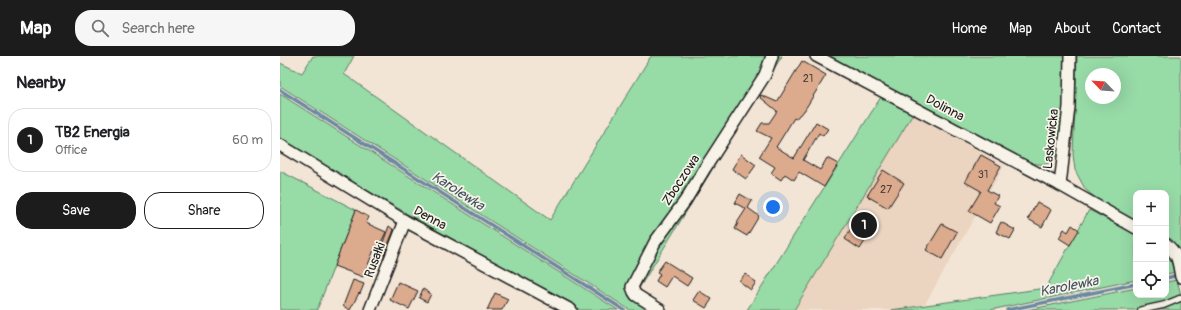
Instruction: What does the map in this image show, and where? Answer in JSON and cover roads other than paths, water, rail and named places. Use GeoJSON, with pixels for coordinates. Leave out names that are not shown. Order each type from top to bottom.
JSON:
{"type":"FeatureCollection","features":[{"type":"Feature","properties":{"kind":"street","name":"Zboczowa"},"geometry":{"type":"LineString","coordinates":[[660,310],[636,295],[632,287],[655,242],[685,201],[764,74],[772,56]]}},
{"type":"Feature","properties":{"kind":"street","name":"Dolinna"},"geometry":{"type":"LineString","coordinates":[[816,56],[1060,185]]}},
{"type":"Feature","properties":{"kind":"street","name":"Laskowicka"},"geometry":{"type":"LineString","coordinates":[[1070,56],[1069,106],[1060,185],[1133,226]]}},
{"type":"Feature","properties":{"kind":"street","name":"Denna"},"geometry":{"type":"LineString","coordinates":[[280,145],[405,221],[571,310]]}},
{"type":"Feature","properties":{"kind":"street","name":"Rusałki"},"geometry":{"type":"LineString","coordinates":[[370,310],[405,221]]}},
{"type":"Feature","properties":{"kind":"street"},"geometry":{"type":"LineString","coordinates":[[1169,247],[1173,250],[1178,262],[1181,277]]}},
{"type":"Feature","properties":{"kind":"lane"},"geometry":{"type":"LineString","coordinates":[[1141,310],[1181,298]]}},
{"type":"Feature","properties":{"kind":"waterway","name":"Karolewka"},"geometry":{"type":"LineString","coordinates":[[280,90],[624,310]]}},
{"type":"Feature","properties":{"kind":"waterway","name":"Karolewka"},"geometry":{"type":"LineString","coordinates":[[1169,277],[1179,275]]}},
{"type":"Feature","properties":{"kind":"waterway","name":"Karolewka"},"geometry":{"type":"LineString","coordinates":[[1007,310],[1133,285]]}},
{"type":"Feature","properties":{"kind":"place","name":"TB2 Energia"},"geometry":{"type":"Point","coordinates":[864,225]}}]}
